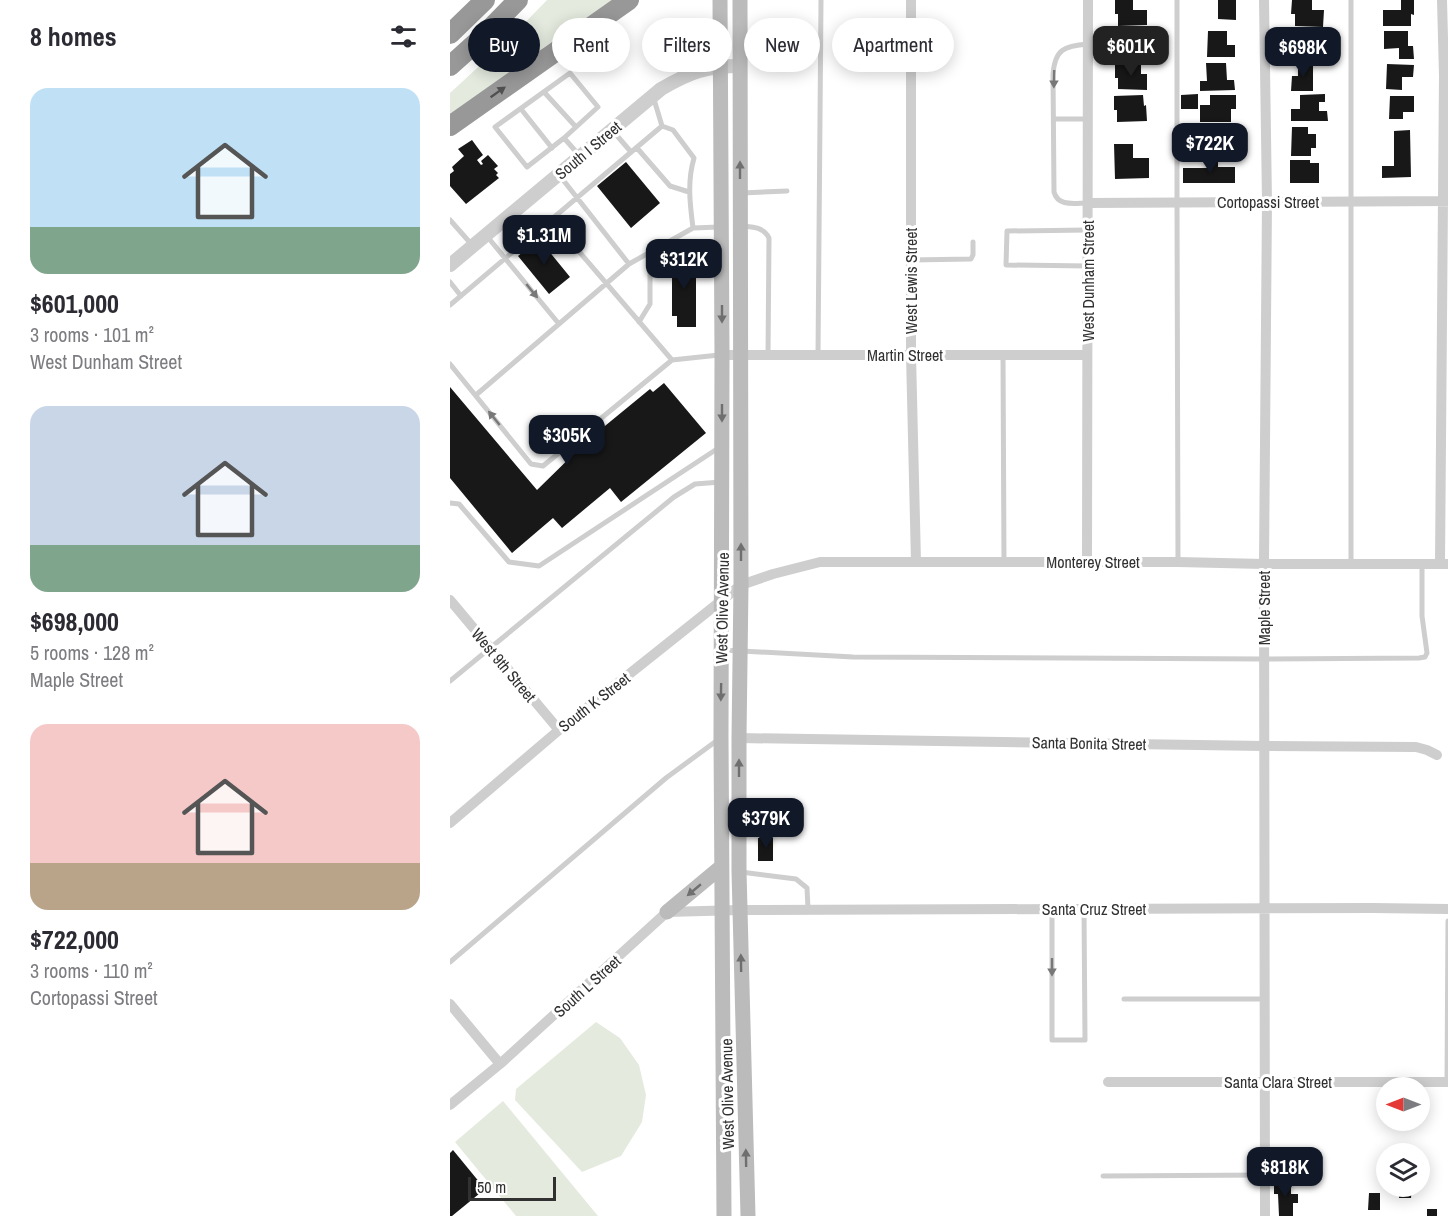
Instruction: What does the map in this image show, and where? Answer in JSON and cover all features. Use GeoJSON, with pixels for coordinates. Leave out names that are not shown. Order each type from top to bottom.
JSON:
{"type":"FeatureCollection","features":[{"type":"Feature","properties":{"kind":"highway"},"geometry":{"type":"LineString","coordinates":[[450,34],[485,0]]}},
{"type":"Feature","properties":{"kind":"highway"},"geometry":{"type":"LineString","coordinates":[[450,66],[518,0]]}},
{"type":"Feature","properties":{"kind":"highway"},"geometry":{"type":"LineString","coordinates":[[450,126],[629,0]]}},
{"type":"Feature","properties":{"kind":"main road","name":"West Olive Avenue"},"geometry":{"type":"LineString","coordinates":[[720,0],[720,18]]}},
{"type":"Feature","properties":{"kind":"main road","name":"West Olive Avenue"},"geometry":{"type":"LineString","coordinates":[[740,0],[742,355],[740,910],[748,1216]]}},
{"type":"Feature","properties":{"kind":"main road","name":"West Olive Avenue"},"geometry":{"type":"LineString","coordinates":[[720,72],[721,910],[724,1216]]}},
{"type":"Feature","properties":{"kind":"main road"},"geometry":{"type":"LineString","coordinates":[[667,912],[721,867]]}},
{"type":"Feature","properties":{"kind":"street","name":"West Lewis Street"},"geometry":{"type":"LineString","coordinates":[[910,0],[911,355],[916,562]]}},
{"type":"Feature","properties":{"kind":"street","name":"West Dunham Street"},"geometry":{"type":"LineString","coordinates":[[1087,562],[1088,0]]}},
{"type":"Feature","properties":{"kind":"street","name":"Maple Street"},"geometry":{"type":"LineString","coordinates":[[1264,0],[1267,202],[1264,564],[1265,1216]]}},
{"type":"Feature","properties":{"kind":"street"},"geometry":{"type":"LineString","coordinates":[[1442,0],[1446,76],[1444,564]]}},
{"type":"Feature","properties":{"kind":"street","name":"South I Street"},"geometry":{"type":"LineString","coordinates":[[732,66],[740,66]]}},
{"type":"Feature","properties":{"kind":"street","name":"South I Street"},"geometry":{"type":"LineString","coordinates":[[450,264],[653,96],[680,78],[696,72]]}},
{"type":"Feature","properties":{"kind":"street","name":"Cortopassi Street"},"geometry":{"type":"LineString","coordinates":[[1088,203],[1446,201]]}},
{"type":"Feature","properties":{"kind":"street","name":"Martin Street"},"geometry":{"type":"LineString","coordinates":[[722,355],[1087,355]]}},
{"type":"Feature","properties":{"kind":"street","name":"Monterey Street"},"geometry":{"type":"LineString","coordinates":[[741,585],[820,562],[1444,564]]}},
{"type":"Feature","properties":{"kind":"street","name":"South K Street"},"geometry":{"type":"LineString","coordinates":[[450,823],[559,730],[741,585]]}},
{"type":"Feature","properties":{"kind":"street","name":"West 9th Street"},"geometry":{"type":"LineString","coordinates":[[450,600],[559,730]]}},
{"type":"Feature","properties":{"kind":"street","name":"Santa Bonita Street"},"geometry":{"type":"LineString","coordinates":[[739,738],[1416,747],[1437,755]]}},
{"type":"Feature","properties":{"kind":"street","name":"Santa Cruz Street"},"geometry":{"type":"LineString","coordinates":[[740,910],[1448,909]]}},
{"type":"Feature","properties":{"kind":"street"},"geometry":{"type":"LineString","coordinates":[[667,912],[740,910]]}},
{"type":"Feature","properties":{"kind":"street","name":"South L Street"},"geometry":{"type":"LineString","coordinates":[[450,1106],[500,1064],[667,912]]}},
{"type":"Feature","properties":{"kind":"street"},"geometry":{"type":"LineString","coordinates":[[450,1004],[500,1064]]}},
{"type":"Feature","properties":{"kind":"street","name":"Santa Clara Street"},"geometry":{"type":"LineString","coordinates":[[1108,1082],[1448,1082]]}},
{"type":"Feature","properties":{"kind":"lane"},"geometry":{"type":"LineString","coordinates":[[818,355],[821,0]]}},
{"type":"Feature","properties":{"kind":"lane"},"geometry":{"type":"LineString","coordinates":[[1177,0],[1179,562]]}},
{"type":"Feature","properties":{"kind":"lane"},"geometry":{"type":"LineString","coordinates":[[1351,0],[1351,564]]}},
{"type":"Feature","properties":{"kind":"lane"},"geometry":{"type":"LineString","coordinates":[[1088,44],[1066,47],[1060,51],[1056,57],[1053,74],[1054,192],[1060,202],[1088,203]]}},
{"type":"Feature","properties":{"kind":"lane"},"geometry":{"type":"LineString","coordinates":[[570,73],[597,107],[528,167],[495,127],[521,109],[570,73]]}},
{"type":"Feature","properties":{"kind":"lane"},"geometry":{"type":"LineString","coordinates":[[544,92],[576,127]]}},
{"type":"Feature","properties":{"kind":"lane"},"geometry":{"type":"LineString","coordinates":[[653,96],[662,126]]}},
{"type":"Feature","properties":{"kind":"lane"},"geometry":{"type":"LineString","coordinates":[[521,109],[552,147]]}},
{"type":"Feature","properties":{"kind":"lane"},"geometry":{"type":"LineString","coordinates":[[1054,119],[1088,118]]}},
{"type":"Feature","properties":{"kind":"lane"},"geometry":{"type":"LineString","coordinates":[[450,305],[662,126]]}},
{"type":"Feature","properties":{"kind":"lane"},"geometry":{"type":"LineString","coordinates":[[662,126],[673,129],[694,158],[690,171],[689,192],[693,228]]}},
{"type":"Feature","properties":{"kind":"lane"},"geometry":{"type":"LineString","coordinates":[[612,130],[631,152]]}},
{"type":"Feature","properties":{"kind":"lane"},"geometry":{"type":"LineString","coordinates":[[564,138],[580,157]]}},
{"type":"Feature","properties":{"kind":"lane"},"geometry":{"type":"LineString","coordinates":[[637,148],[670,186],[689,192]]}},
{"type":"Feature","properties":{"kind":"lane"},"geometry":{"type":"LineString","coordinates":[[559,174],[576,199],[629,264]]}},
{"type":"Feature","properties":{"kind":"lane"},"geometry":{"type":"LineString","coordinates":[[740,193],[787,191]]}},
{"type":"Feature","properties":{"kind":"lane"},"geometry":{"type":"LineString","coordinates":[[552,219],[672,360]]}},
{"type":"Feature","properties":{"kind":"lane"},"geometry":{"type":"LineString","coordinates":[[450,220],[473,246]]}},
{"type":"Feature","properties":{"kind":"lane"},"geometry":{"type":"LineString","coordinates":[[740,226],[757,228],[769,238],[768,355]]}},
{"type":"Feature","properties":{"kind":"lane"},"geometry":{"type":"LineString","coordinates":[[476,395],[629,264],[693,228],[721,227]]}},
{"type":"Feature","properties":{"kind":"lane"},"geometry":{"type":"LineString","coordinates":[[1088,230],[1007,231],[1006,265],[1088,266]]}},
{"type":"Feature","properties":{"kind":"lane"},"geometry":{"type":"LineString","coordinates":[[486,235],[559,324]]}},
{"type":"Feature","properties":{"kind":"lane"},"geometry":{"type":"LineString","coordinates":[[911,260],[971,259],[973,242]]}},
{"type":"Feature","properties":{"kind":"lane"},"geometry":{"type":"LineString","coordinates":[[639,322],[650,304],[650,253]]}},
{"type":"Feature","properties":{"kind":"lane"},"geometry":{"type":"LineString","coordinates":[[450,282],[461,296]]}},
{"type":"Feature","properties":{"kind":"lane"},"geometry":{"type":"LineString","coordinates":[[1003,354],[1004,562]]}},
{"type":"Feature","properties":{"kind":"lane"},"geometry":{"type":"LineString","coordinates":[[450,364],[531,464],[543,466],[672,360],[722,355]]}},
{"type":"Feature","properties":{"kind":"lane"},"geometry":{"type":"LineString","coordinates":[[450,502],[459,504],[509,561],[539,566],[722,446]]}},
{"type":"Feature","properties":{"kind":"lane"},"geometry":{"type":"LineString","coordinates":[[450,681],[674,497],[695,484],[722,482]]}},
{"type":"Feature","properties":{"kind":"lane"},"geometry":{"type":"LineString","coordinates":[[721,650],[853,657],[1264,659],[1425,657],[1427,653],[1422,616],[1422,564]]}},
{"type":"Feature","properties":{"kind":"lane"},"geometry":{"type":"LineString","coordinates":[[450,962],[666,778],[721,737]]}},
{"type":"Feature","properties":{"kind":"lane"},"geometry":{"type":"LineString","coordinates":[[740,871],[796,879],[807,888],[808,909]]}},
{"type":"Feature","properties":{"kind":"lane"},"geometry":{"type":"LineString","coordinates":[[1052,909],[1053,1040],[1085,1040],[1084,909]]}},
{"type":"Feature","properties":{"kind":"lane"},"geometry":{"type":"LineString","coordinates":[[1448,921],[1448,1082]]}},
{"type":"Feature","properties":{"kind":"lane"},"geometry":{"type":"LineString","coordinates":[[1124,999],[1265,999]]}},
{"type":"Feature","properties":{"kind":"lane"},"geometry":{"type":"LineString","coordinates":[[1103,1176],[1265,1175]]}},
{"type":"Feature","properties":{"kind":"shaded area"},"geometry":{"type":"Polygon","coordinates":[[[547,0],[621,0],[596,18],[552,18],[552,42],[540,53],[540,18],[530,18],[547,0]]]}},
{"type":"Feature","properties":{"kind":"shaded area"},"geometry":{"type":"Polygon","coordinates":[[[473,72],[518,72],[450,120],[450,93],[473,72]]]}},
{"type":"Feature","properties":{"kind":"shaded area"},"geometry":{"type":"Polygon","coordinates":[[[596,1022],[620,1038],[639,1065],[646,1095],[642,1122],[621,1156],[582,1172],[515,1100],[516,1089],[596,1022]]]}},
{"type":"Feature","properties":{"kind":"shaded area"},"geometry":{"type":"Polygon","coordinates":[[[503,1101],[598,1216],[516,1216],[455,1142],[503,1101]]]}},
{"type":"Feature","properties":{"kind":"building"},"geometry":{"type":"Polygon","coordinates":[[[1115,0],[1133,0],[1133,10],[1147,10],[1147,25],[1118,26],[1115,0]]]}},
{"type":"Feature","properties":{"kind":"building"},"geometry":{"type":"Polygon","coordinates":[[[1218,0],[1236,0],[1236,20],[1218,19],[1218,0]]]}},
{"type":"Feature","properties":{"kind":"building"},"geometry":{"type":"Polygon","coordinates":[[[1292,0],[1312,0],[1312,10],[1324,10],[1323,27],[1295,26],[1295,14],[1291,14],[1292,0]]]}},
{"type":"Feature","properties":{"kind":"building"},"geometry":{"type":"Polygon","coordinates":[[[1401,0],[1414,0],[1411,26],[1383,26],[1383,10],[1401,10],[1401,0]]]}},
{"type":"Feature","properties":{"kind":"building"},"geometry":{"type":"Polygon","coordinates":[[[1208,31],[1227,31],[1227,45],[1235,45],[1235,57],[1207,57],[1208,31]]]}},
{"type":"Feature","properties":{"kind":"building"},"geometry":{"type":"Polygon","coordinates":[[[1292,31],[1306,31],[1306,39],[1316,39],[1316,59],[1293,60],[1292,31]]]}},
{"type":"Feature","properties":{"kind":"building"},"geometry":{"type":"Polygon","coordinates":[[[1384,31],[1408,31],[1408,46],[1413,46],[1414,59],[1399,59],[1399,48],[1384,49],[1384,31]]]}},
{"type":"Feature","properties":{"kind":"building"},"geometry":{"type":"Polygon","coordinates":[[[1115,32],[1128,32],[1128,37],[1135,37],[1135,43],[1147,42],[1147,57],[1118,57],[1115,32]]]}},
{"type":"Feature","properties":{"kind":"building"},"geometry":{"type":"Polygon","coordinates":[[[1115,63],[1141,64],[1141,74],[1147,74],[1147,90],[1118,89],[1115,63]]]}},
{"type":"Feature","properties":{"kind":"building"},"geometry":{"type":"Polygon","coordinates":[[[1206,63],[1226,63],[1227,80],[1234,80],[1235,90],[1200,91],[1200,81],[1207,81],[1206,63]]]}},
{"type":"Feature","properties":{"kind":"building"},"geometry":{"type":"Polygon","coordinates":[[[1298,63],[1313,63],[1313,91],[1291,91],[1292,76],[1298,76],[1298,63]]]}},
{"type":"Feature","properties":{"kind":"building"},"geometry":{"type":"Polygon","coordinates":[[[1387,64],[1414,65],[1413,77],[1402,77],[1402,90],[1386,89],[1387,64]]]}},
{"type":"Feature","properties":{"kind":"building"},"geometry":{"type":"Polygon","coordinates":[[[1198,94],[1198,109],[1181,109],[1181,95],[1198,94]]]}},
{"type":"Feature","properties":{"kind":"building"},"geometry":{"type":"Polygon","coordinates":[[[1325,94],[1325,102],[1319,102],[1319,111],[1327,111],[1328,121],[1291,121],[1291,109],[1300,109],[1300,95],[1325,94]]]}},
{"type":"Feature","properties":{"kind":"building"},"geometry":{"type":"Polygon","coordinates":[[[1143,95],[1147,121],[1117,122],[1114,96],[1143,95]]]}},
{"type":"Feature","properties":{"kind":"building"},"geometry":{"type":"Polygon","coordinates":[[[1210,95],[1236,95],[1236,109],[1231,109],[1231,122],[1200,122],[1200,105],[1210,105],[1210,95]]]}},
{"type":"Feature","properties":{"kind":"building"},"geometry":{"type":"Polygon","coordinates":[[[1390,96],[1414,96],[1414,112],[1403,112],[1403,119],[1389,119],[1390,96]]]}},
{"type":"Feature","properties":{"kind":"building"},"geometry":{"type":"Polygon","coordinates":[[[1203,127],[1235,128],[1235,153],[1202,153],[1203,127]]]}},
{"type":"Feature","properties":{"kind":"building"},"geometry":{"type":"Polygon","coordinates":[[[1292,127],[1308,127],[1308,134],[1316,134],[1316,148],[1311,148],[1311,156],[1291,156],[1292,127]]]}},
{"type":"Feature","properties":{"kind":"building"},"geometry":{"type":"Polygon","coordinates":[[[1410,130],[1411,177],[1382,178],[1382,166],[1394,166],[1394,131],[1410,130]]]}},
{"type":"Feature","properties":{"kind":"building"},"geometry":{"type":"Polygon","coordinates":[[[472,140],[483,155],[477,160],[481,165],[483,164],[481,161],[488,155],[498,166],[494,169],[499,178],[466,204],[450,186],[450,174],[454,171],[452,167],[464,156],[458,149],[472,140]]]}},
{"type":"Feature","properties":{"kind":"building"},"geometry":{"type":"Polygon","coordinates":[[[1114,144],[1133,144],[1133,158],[1149,158],[1149,178],[1115,179],[1114,144]]]}},
{"type":"Feature","properties":{"kind":"building"},"geometry":{"type":"Polygon","coordinates":[[[1290,160],[1310,160],[1310,163],[1319,163],[1319,183],[1290,183],[1290,160]]]}},
{"type":"Feature","properties":{"kind":"building"},"geometry":{"type":"Polygon","coordinates":[[[1208,161],[1218,161],[1218,167],[1235,167],[1235,183],[1183,183],[1183,168],[1208,168],[1208,161]]]}},
{"type":"Feature","properties":{"kind":"building"},"geometry":{"type":"Polygon","coordinates":[[[626,162],[660,203],[631,228],[597,186],[626,162]]]}},
{"type":"Feature","properties":{"kind":"building"},"geometry":{"type":"Polygon","coordinates":[[[539,239],[570,277],[549,294],[518,256],[539,239]]]}},
{"type":"Feature","properties":{"kind":"building"},"geometry":{"type":"Polygon","coordinates":[[[672,253],[692,253],[693,266],[699,266],[699,273],[696,273],[696,327],[677,327],[677,316],[672,316],[672,253]]]}},
{"type":"Feature","properties":{"kind":"building"},"geometry":{"type":"Polygon","coordinates":[[[664,383],[706,433],[621,502],[610,488],[562,528],[553,518],[512,553],[450,478],[450,387],[537,490],[589,439],[593,443],[603,434],[600,430],[650,389],[653,392],[664,383]]]}},
{"type":"Feature","properties":{"kind":"building"},"geometry":{"type":"Polygon","coordinates":[[[758,838],[773,838],[773,861],[758,861],[758,838]]]}},
{"type":"Feature","properties":{"kind":"building"},"geometry":{"type":"Polygon","coordinates":[[[453,1150],[485,1189],[450,1216],[450,1153],[453,1150]]]}},
{"type":"Feature","properties":{"kind":"building"},"geometry":{"type":"Polygon","coordinates":[[[1274,1181],[1291,1181],[1291,1194],[1298,1194],[1298,1203],[1293,1203],[1293,1216],[1279,1216],[1278,1194],[1274,1194],[1274,1181]]]}},
{"type":"Feature","properties":{"kind":"building"},"geometry":{"type":"Polygon","coordinates":[[[1369,1193],[1376,1193],[1376,1197],[1380,1197],[1380,1210],[1368,1210],[1369,1193]]]}},
{"type":"Feature","properties":{"kind":"building"},"geometry":{"type":"Polygon","coordinates":[[[1427,1209],[1437,1209],[1437,1216],[1427,1216],[1427,1209]]]}}]}
